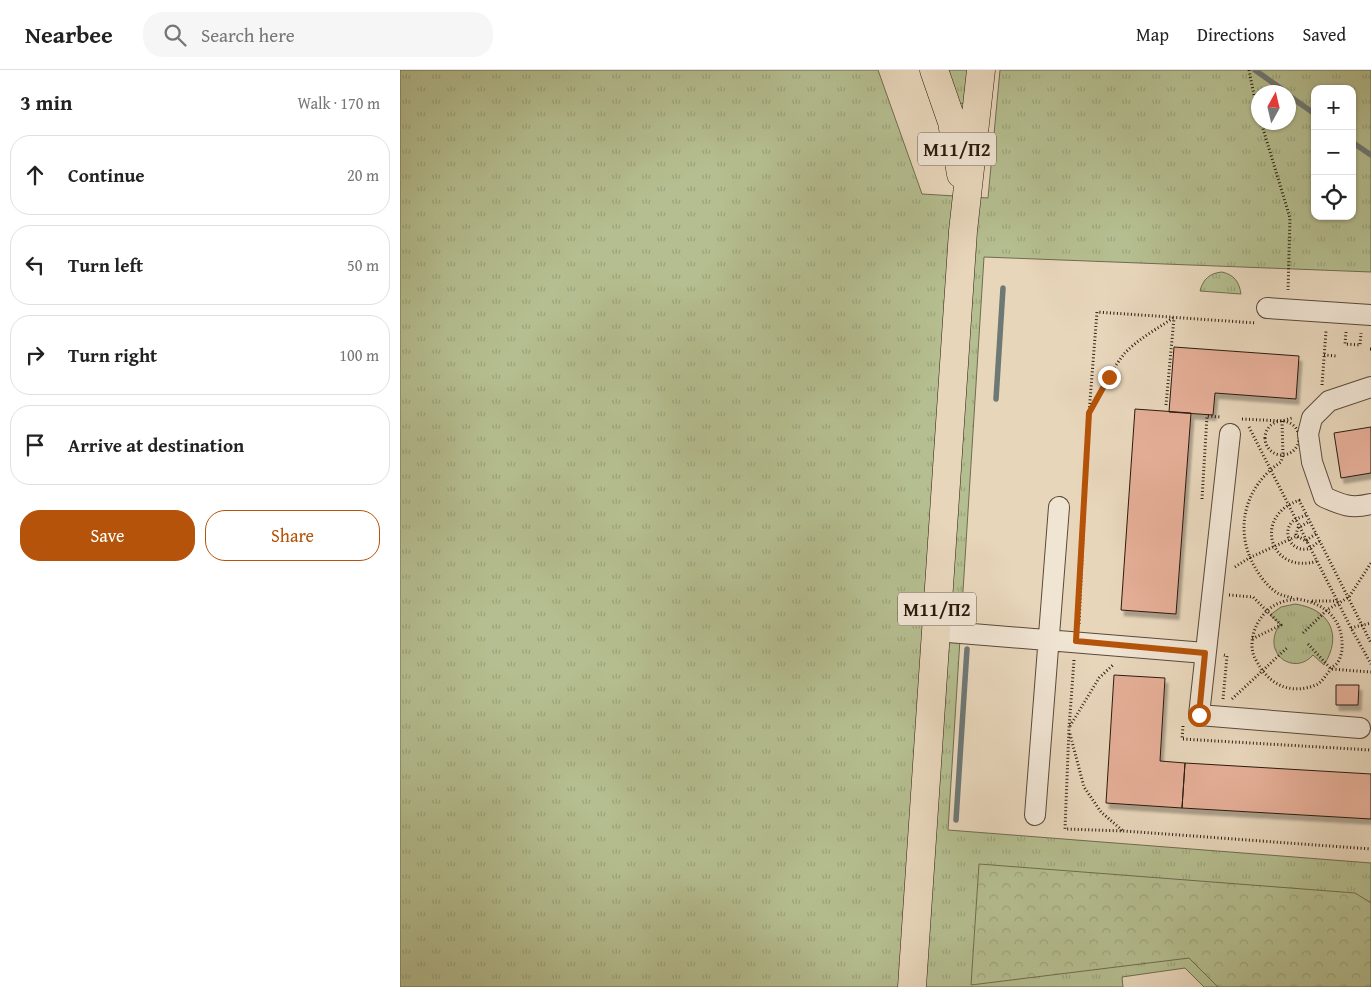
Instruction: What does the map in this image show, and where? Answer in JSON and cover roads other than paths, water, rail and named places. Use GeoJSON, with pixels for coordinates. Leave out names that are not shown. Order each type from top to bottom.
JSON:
{"type":"FeatureCollection","features":[{"type":"Feature","properties":{"kind":"highway","name":"М11/П2"},"geometry":{"type":"LineString","coordinates":[[934,70],[952,122],[961,170],[963,231]]}},
{"type":"Feature","properties":{"kind":"highway","name":"М11/П2"},"geometry":{"type":"LineString","coordinates":[[912,987],[963,231],[981,70]]}},
{"type":"Feature","properties":{"kind":"lane"},"geometry":{"type":"LineString","coordinates":[[1264,316],[1288,309],[1366,322]]}},
{"type":"Feature","properties":{"kind":"lane"},"geometry":{"type":"LineString","coordinates":[[1371,387],[1329,401],[1312,418],[1308,434],[1312,462],[1324,497],[1341,505],[1356,508],[1371,504]]}},
{"type":"Feature","properties":{"kind":"lane"},"geometry":{"type":"LineString","coordinates":[[1230,434],[1212,654],[1200,699],[1199,715],[1360,728]]}},
{"type":"Feature","properties":{"kind":"lane"},"geometry":{"type":"LineString","coordinates":[[1035,814],[1058,507]]}},
{"type":"Feature","properties":{"kind":"lane"},"geometry":{"type":"LineString","coordinates":[[936,630],[1212,654]]}},
{"type":"Feature","properties":{"kind":"waterway"},"geometry":{"type":"LineString","coordinates":[[1255,70],[1276,85]]}},
{"type":"Feature","properties":{"kind":"waterway"},"geometry":{"type":"LineString","coordinates":[[1296,101],[1311,111]]}},
{"type":"Feature","properties":{"kind":"waterway"},"geometry":{"type":"LineString","coordinates":[[1356,145],[1371,155]]}},
{"type":"Feature","properties":{"kind":"waterway"},"geometry":{"type":"LineString","coordinates":[[996,399],[1003,288]]}},
{"type":"Feature","properties":{"kind":"waterway"},"geometry":{"type":"LineString","coordinates":[[956,820],[967,649]]}}]}
